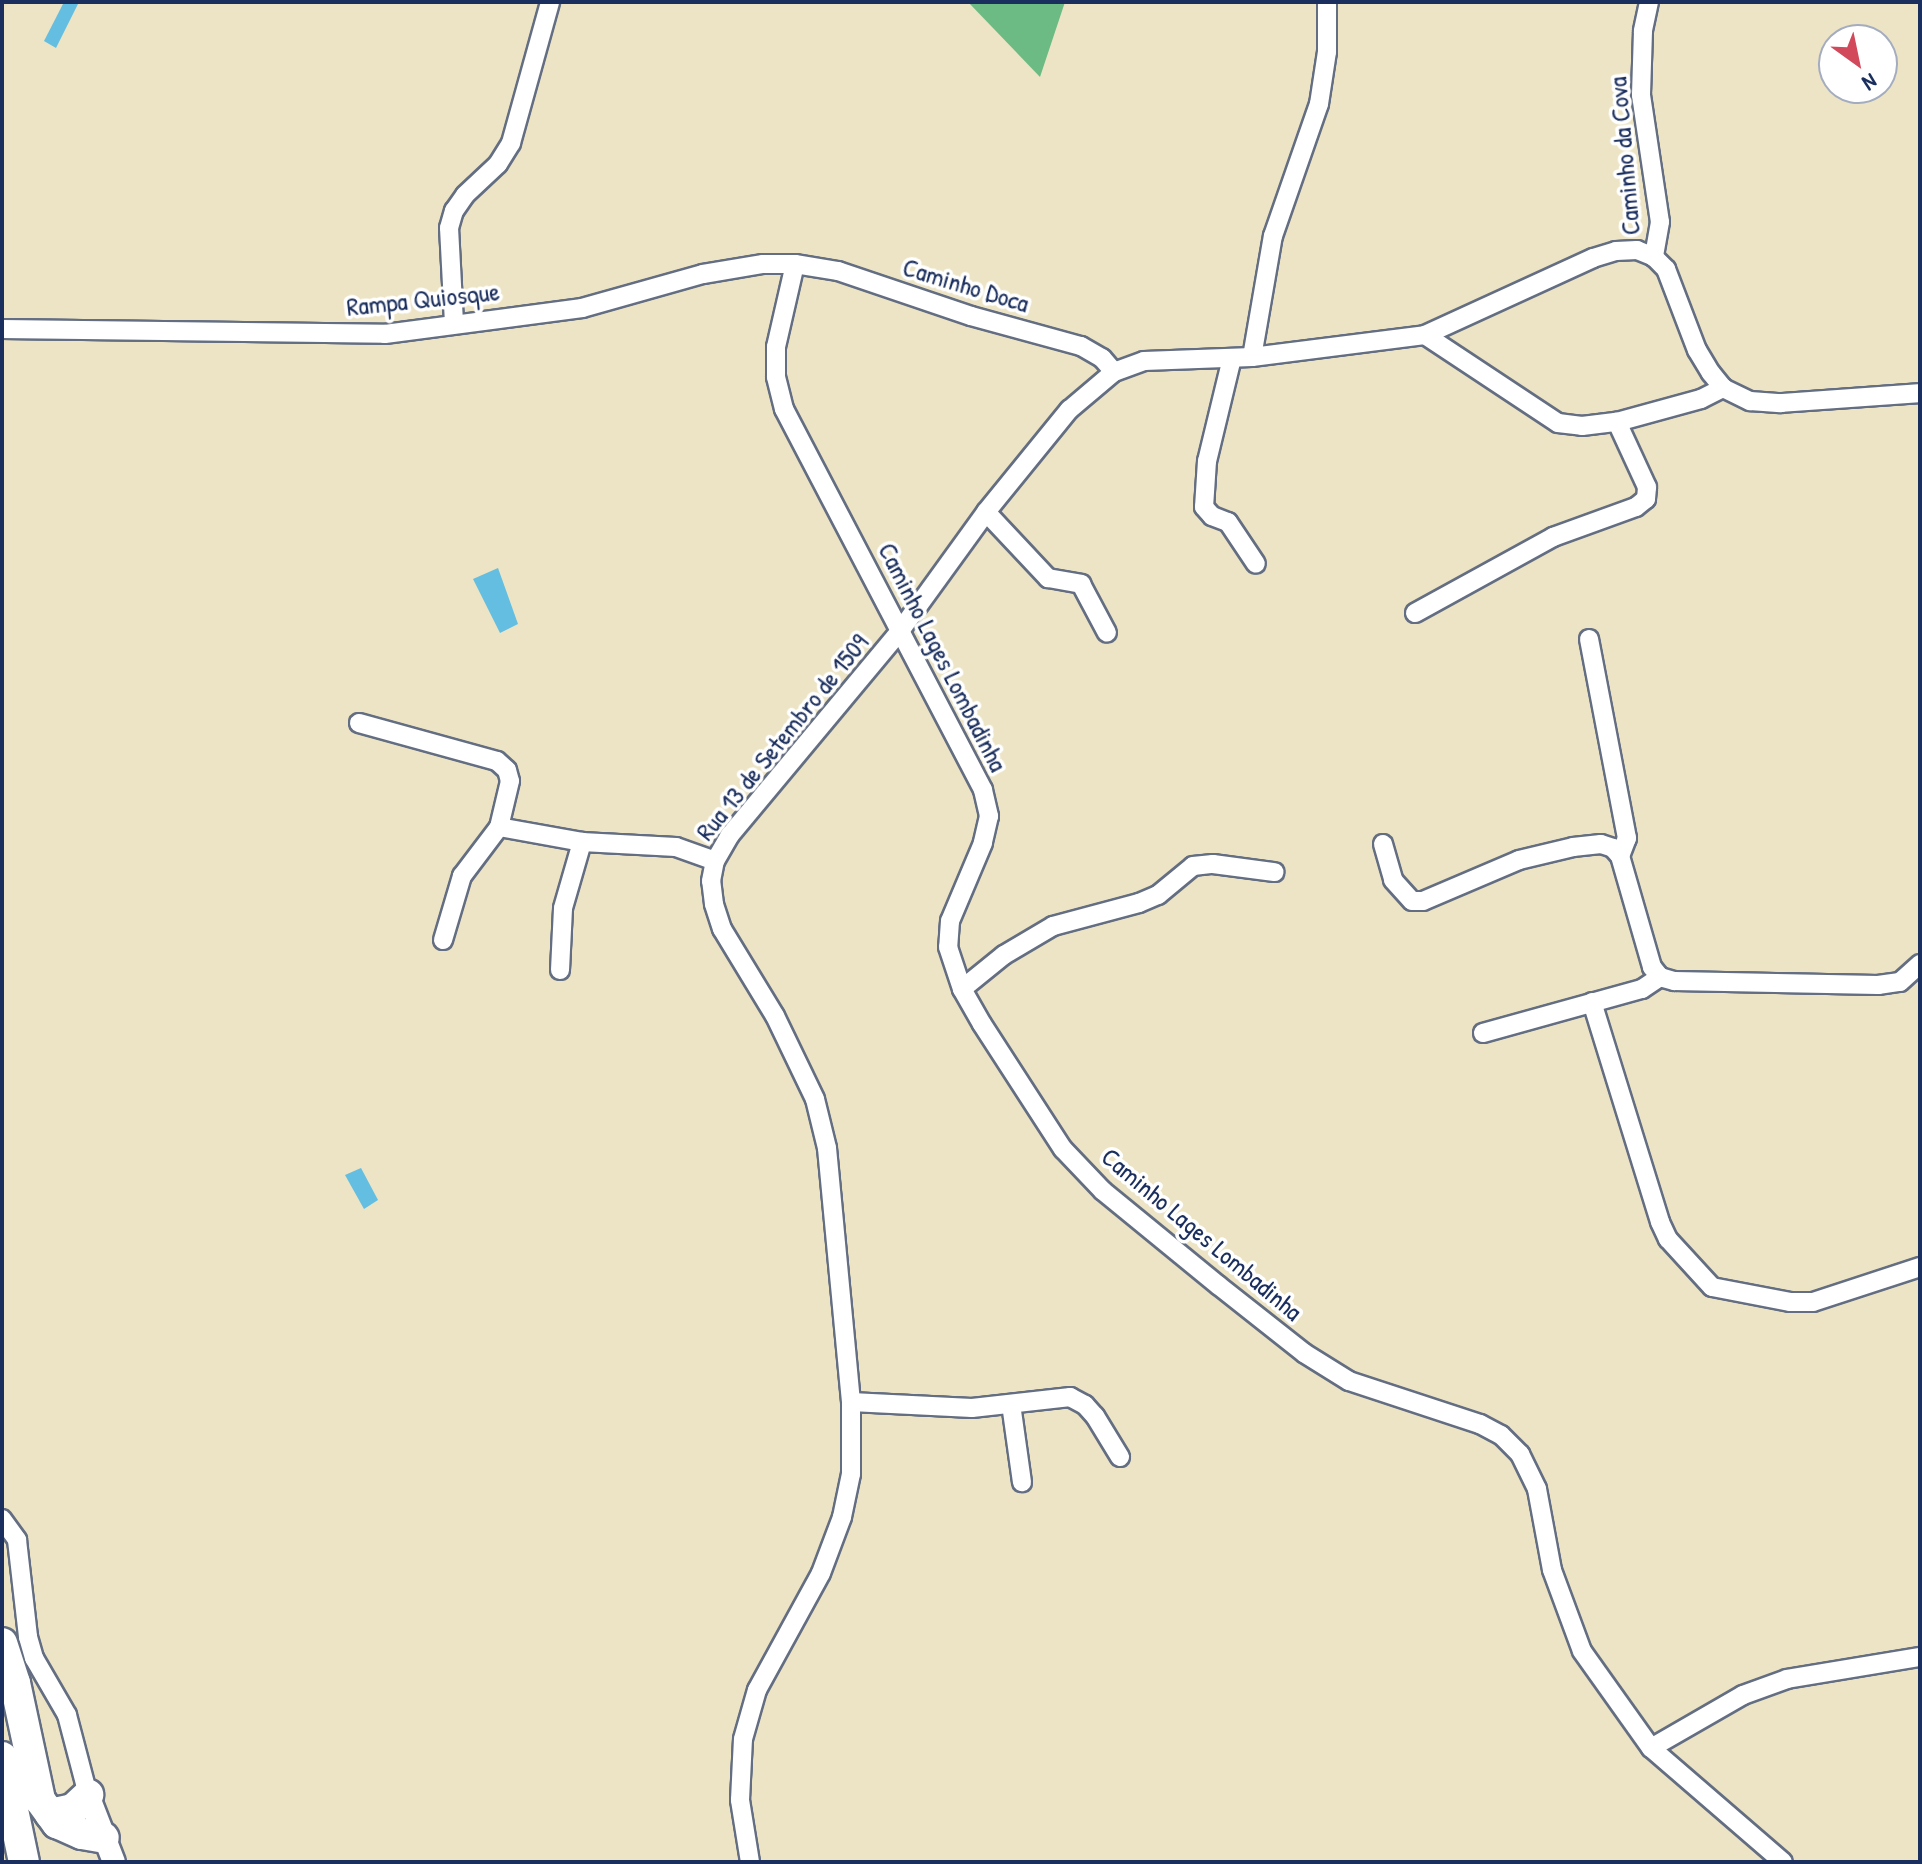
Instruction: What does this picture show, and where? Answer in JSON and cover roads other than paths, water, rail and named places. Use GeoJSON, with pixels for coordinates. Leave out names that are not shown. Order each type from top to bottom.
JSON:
{"type":"FeatureCollection","features":[{"type":"Feature","properties":{"kind":"highway"},"geometry":{"type":"LineString","coordinates":[[2,1643],[15,1683],[40,1800],[50,1814],[72,1831],[109,1850]]}},
{"type":"Feature","properties":{"kind":"highway"},"geometry":{"type":"LineString","coordinates":[[2,1757],[24,1862]]}},
{"type":"Feature","properties":{"kind":"highway"},"geometry":{"type":"LineString","coordinates":[[50,1814],[73,1809],[88,1795]]}},
{"type":"Feature","properties":{"kind":"street"},"geometry":{"type":"LineString","coordinates":[[454,323],[449,228],[454,211],[465,195],[498,164],[511,143],[550,2]]}},
{"type":"Feature","properties":{"kind":"street"},"geometry":{"type":"LineString","coordinates":[[1252,357],[1273,236],[1319,104],[1327,52],[1327,2]]}},
{"type":"Feature","properties":{"kind":"street","name":"Caminho da Cova"},"geometry":{"type":"LineString","coordinates":[[1649,2],[1643,31],[1641,95],[1660,222],[1654,257]]}},
{"type":"Feature","properties":{"kind":"street"},"geometry":{"type":"LineString","coordinates":[[1425,335],[1593,258],[1616,251],[1637,250],[1654,257],[1666,269],[1697,350],[1723,388],[1750,401],[1781,403],[1920,393]]}},
{"type":"Feature","properties":{"kind":"street","name":"Rampa Quiosque"},"geometry":{"type":"LineString","coordinates":[[2,329],[385,334],[582,308],[703,274],[763,264],[795,264]]}},
{"type":"Feature","properties":{"kind":"street","name":"Caminho Doca"},"geometry":{"type":"LineString","coordinates":[[795,264],[838,271],[971,316],[1081,346],[1102,358],[1114,372]]}},
{"type":"Feature","properties":{"kind":"street","name":"Caminho Lages Lombadinha"},"geometry":{"type":"LineString","coordinates":[[795,264],[776,347],[776,377],[784,409],[983,790],[989,816],[983,843],[950,921],[948,947],[962,989],[1035,1110],[1063,1149],[1103,1191],[1304,1353],[1349,1381],[1480,1424],[1501,1435],[1520,1454],[1537,1489],[1552,1570],[1582,1651],[1651,1748],[1783,1862]]}},
{"type":"Feature","properties":{"kind":"street"},"geometry":{"type":"LineString","coordinates":[[1425,335],[1558,423],[1582,426],[1617,422],[1701,399],[1723,388]]}},
{"type":"Feature","properties":{"kind":"street","name":"Rua 13 de Setembro de 1509"},"geometry":{"type":"LineString","coordinates":[[750,1862],[740,1800],[743,1739],[757,1690],[821,1573],[842,1517],[851,1474],[851,1402],[827,1148],[815,1099],[775,1016],[722,929],[712,893],[715,861],[730,835],[900,631],[986,512],[1069,410],[1114,372],[1144,361],[1174,357],[1252,357],[1425,335]]}},
{"type":"Feature","properties":{"kind":"street"},"geometry":{"type":"LineString","coordinates":[[1232,358],[1207,461],[1204,507],[1212,516],[1228,522],[1256,564]]}},
{"type":"Feature","properties":{"kind":"street"},"geometry":{"type":"LineString","coordinates":[[1415,613],[1553,537],[1636,507],[1646,499],[1647,487],[1617,422]]}},
{"type":"Feature","properties":{"kind":"street"},"geometry":{"type":"LineString","coordinates":[[986,512],[1048,578],[1081,584],[1107,633]]}},
{"type":"Feature","properties":{"kind":"street"},"geometry":{"type":"LineString","coordinates":[[1589,639],[1627,838],[1620,856],[1645,953],[1660,977],[1674,981],[1878,985],[1900,982],[1920,964]]}},
{"type":"Feature","properties":{"kind":"street"},"geometry":{"type":"LineString","coordinates":[[359,723],[497,761],[507,770],[510,781],[499,827],[462,876],[443,940]]}},
{"type":"Feature","properties":{"kind":"street"},"geometry":{"type":"LineString","coordinates":[[499,827],[582,842],[676,847],[715,861]]}},
{"type":"Feature","properties":{"kind":"street"},"geometry":{"type":"LineString","coordinates":[[560,970],[563,908],[582,842]]}},
{"type":"Feature","properties":{"kind":"street"},"geometry":{"type":"LineString","coordinates":[[1383,844],[1393,880],[1412,901],[1423,901],[1519,860],[1573,847],[1601,844],[1620,856]]}},
{"type":"Feature","properties":{"kind":"street"},"geometry":{"type":"LineString","coordinates":[[962,989],[1004,955],[1053,926],[1158,895],[1193,866],[1213,864],[1274,872]]}},
{"type":"Feature","properties":{"kind":"street"},"geometry":{"type":"LineString","coordinates":[[1483,1033],[1642,989],[1660,977]]}},
{"type":"Feature","properties":{"kind":"street"},"geometry":{"type":"LineString","coordinates":[[1592,1002],[1660,1222],[1668,1239],[1712,1287],[1790,1302],[1813,1302],[1920,1267]]}},
{"type":"Feature","properties":{"kind":"street"},"geometry":{"type":"LineString","coordinates":[[851,1402],[972,1408],[1070,1397],[1095,1416],[1120,1457]]}},
{"type":"Feature","properties":{"kind":"street"},"geometry":{"type":"LineString","coordinates":[[1011,1404],[1022,1482]]}},
{"type":"Feature","properties":{"kind":"street"},"geometry":{"type":"LineString","coordinates":[[2,1519],[17,1540],[23,1568],[28,1637],[34,1658],[67,1715],[88,1795],[109,1850]]}},
{"type":"Feature","properties":{"kind":"street"},"geometry":{"type":"LineString","coordinates":[[1651,1748],[1743,1695],[1787,1679],[1920,1657]]}},
{"type":"Feature","properties":{"kind":"water"},"geometry":{"type":"Polygon","coordinates":[[[64,2],[79,2],[56,48],[44,41],[64,2]]]}},
{"type":"Feature","properties":{"kind":"water"},"geometry":{"type":"Polygon","coordinates":[[[498,568],[518,624],[500,633],[473,579],[498,568]]]}},
{"type":"Feature","properties":{"kind":"water"},"geometry":{"type":"Polygon","coordinates":[[[361,1168],[378,1200],[364,1209],[345,1175],[361,1168]]]}}]}
